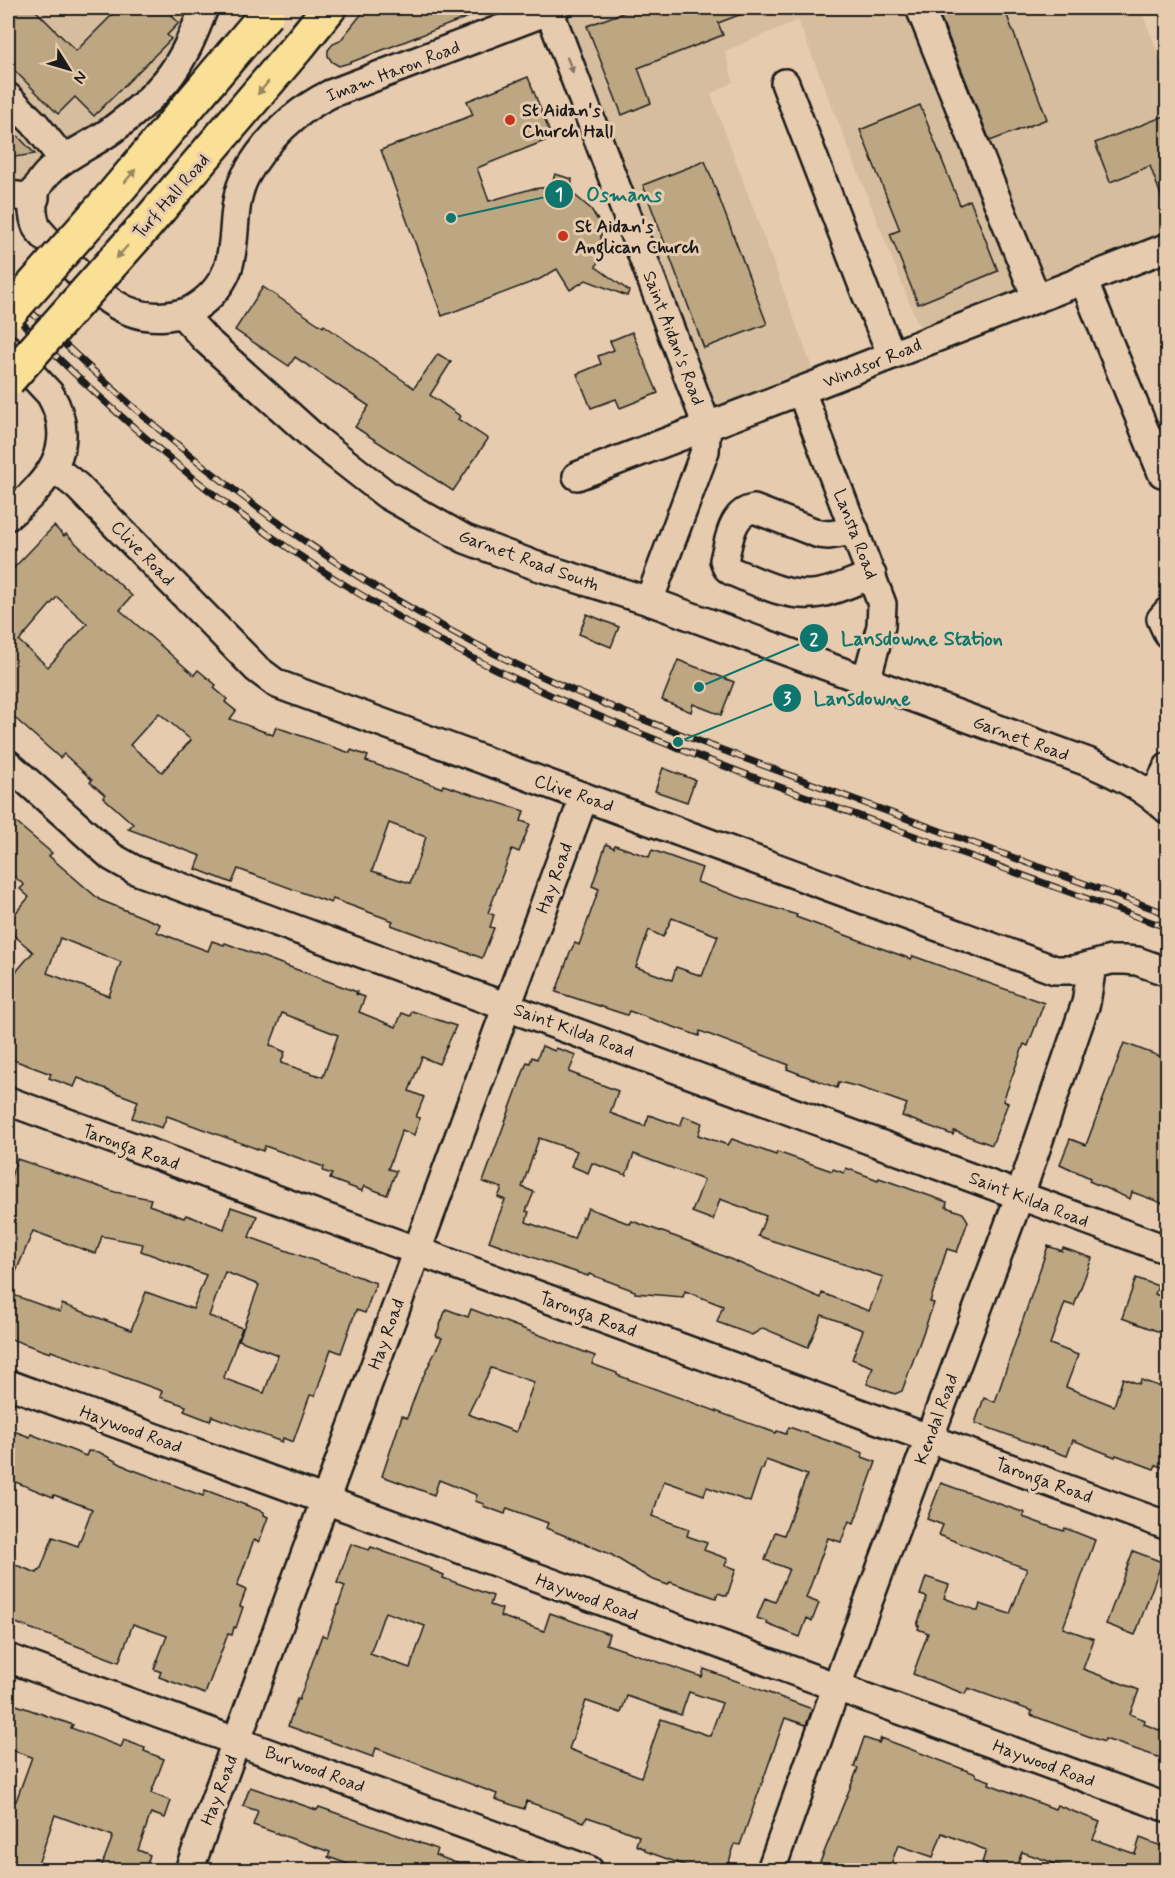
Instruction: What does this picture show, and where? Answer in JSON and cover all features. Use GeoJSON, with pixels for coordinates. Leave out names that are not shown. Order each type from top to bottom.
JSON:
{"type":"FeatureCollection","features":[{"type":"Feature","properties":{"kind":"main road","name":"Turf Hall Road"},"geometry":{"type":"LineString","coordinates":[[8,380],[145,226],[329,8]]}},
{"type":"Feature","properties":{"kind":"main road"},"geometry":{"type":"LineString","coordinates":[[8,315],[115,194],[269,10]]}},
{"type":"Feature","properties":{"kind":"street"},"geometry":{"type":"LineString","coordinates":[[8,195],[34,198],[40,181],[63,159],[111,131],[140,107],[166,80],[192,41],[204,8]]}},
{"type":"Feature","properties":{"kind":"street"},"geometry":{"type":"LineString","coordinates":[[920,8],[1036,297]]}},
{"type":"Feature","properties":{"kind":"street","name":"Imam Haron Road"},"geometry":{"type":"LineString","coordinates":[[34,198],[33,211],[37,228],[101,296],[115,305],[145,316],[182,314],[198,306],[221,283],[232,255],[235,241],[235,214],[245,177],[261,152],[285,124],[315,101],[330,94],[553,9]]}},
{"type":"Feature","properties":{"kind":"street","name":"Saint Aidan's Road"},"geometry":{"type":"LineString","coordinates":[[553,9],[707,426],[705,452],[649,601]]}},
{"type":"Feature","properties":{"kind":"street"},"geometry":{"type":"LineString","coordinates":[[785,83],[866,294],[892,355]]}},
{"type":"Feature","properties":{"kind":"street"},"geometry":{"type":"LineString","coordinates":[[8,97],[35,124],[63,159]]}},
{"type":"Feature","properties":{"kind":"street","name":"Windsor Road"},"geometry":{"type":"LineString","coordinates":[[576,476],[801,391],[1167,247]]}},
{"type":"Feature","properties":{"kind":"street"},"geometry":{"type":"LineString","coordinates":[[1083,279],[1162,473]]}},
{"type":"Feature","properties":{"kind":"street","name":"Garnet Road South"},"geometry":{"type":"LineString","coordinates":[[182,314],[206,340],[318,441],[387,495],[440,527],[487,549],[649,601],[866,681]]}},
{"type":"Feature","properties":{"kind":"street"},"geometry":{"type":"LineString","coordinates":[[8,350],[42,385],[54,402],[61,436],[59,454],[54,468],[42,485],[8,516]]}},
{"type":"Feature","properties":{"kind":"street","name":"Lansta Road"},"geometry":{"type":"LineString","coordinates":[[801,391],[882,604],[881,626],[866,681]]}},
{"type":"Feature","properties":{"kind":"street","name":"Clive Road"},"geometry":{"type":"LineString","coordinates":[[54,468],[77,486],[270,680],[1055,970],[1073,970],[1111,960],[1125,960],[1137,961],[1167,972]]}},
{"type":"Feature","properties":{"kind":"street"},"geometry":{"type":"LineString","coordinates":[[855,531],[819,534],[754,509],[745,511],[737,518],[723,560],[731,571],[789,593],[804,595],[820,593],[872,575]]}},
{"type":"Feature","properties":{"kind":"street"},"geometry":{"type":"LineString","coordinates":[[1167,611],[1161,619],[1167,634]]}},
{"type":"Feature","properties":{"kind":"street","name":"Garnet Road"},"geometry":{"type":"LineString","coordinates":[[866,681],[1088,762],[1125,778],[1160,803]]}},
{"type":"Feature","properties":{"kind":"street","name":"Saint Kilda Road"},"geometry":{"type":"LineString","coordinates":[[8,764],[104,850],[129,867],[1167,1250]]}},
{"type":"Feature","properties":{"kind":"street"},"geometry":{"type":"LineString","coordinates":[[1160,803],[1167,768]]}},
{"type":"Feature","properties":{"kind":"street","name":"Hay Road"},"geometry":{"type":"LineString","coordinates":[[189,1870],[327,1501],[416,1251],[584,797]]}},
{"type":"Feature","properties":{"kind":"street","name":"Kendal Road"},"geometry":{"type":"LineString","coordinates":[[771,1870],[836,1688],[1020,1195],[1086,1003],[1092,966]]}},
{"type":"Feature","properties":{"kind":"street","name":"Taronga Road"},"geometry":{"type":"LineString","coordinates":[[8,1101],[1167,1526]]}},
{"type":"Feature","properties":{"kind":"street","name":"Haywood Road"},"geometry":{"type":"LineString","coordinates":[[8,1384],[1167,1808]]}},
{"type":"Feature","properties":{"kind":"street","name":"Burwood Road"},"geometry":{"type":"LineString","coordinates":[[8,1658],[589,1870]]}},
{"type":"Feature","properties":{"kind":"shaded area"},"geometry":{"type":"Polygon","coordinates":[[[8,8],[204,8],[166,80],[40,181],[8,211],[8,8]]]}},
{"type":"Feature","properties":{"kind":"shaded area"},"geometry":{"type":"Polygon","coordinates":[[[556,8],[1140,8],[1167,75],[1167,247],[925,342],[798,20],[725,51],[733,82],[711,94],[818,384],[707,426],[556,8]]]}},
{"type":"Feature","properties":{"kind":"building"},"geometry":{"type":"Polygon","coordinates":[[[8,8],[33,8],[76,51],[119,8],[164,8],[179,23],[167,35],[171,39],[94,116],[75,97],[58,114],[8,64],[8,8]]]}},
{"type":"Feature","properties":{"kind":"building"},"geometry":{"type":"Polygon","coordinates":[[[373,8],[489,9],[349,63],[339,66],[332,62],[328,56],[328,50],[340,41],[364,11],[373,8]]]}},
{"type":"Feature","properties":{"kind":"building"},"geometry":{"type":"Polygon","coordinates":[[[635,8],[755,9],[718,23],[723,35],[638,68],[651,103],[622,115],[587,26],[635,8]]]}},
{"type":"Feature","properties":{"kind":"building"},"geometry":{"type":"Polygon","coordinates":[[[937,8],[1004,8],[1047,119],[990,141],[937,8]]]}},
{"type":"Feature","properties":{"kind":"building"},"geometry":{"type":"Polygon","coordinates":[[[528,77],[552,138],[477,168],[489,201],[531,189],[551,187],[555,174],[572,179],[571,192],[591,209],[599,222],[601,250],[596,267],[629,291],[627,296],[586,280],[570,290],[557,269],[540,279],[442,316],[381,150],[473,115],[467,101],[528,77]]]}},
{"type":"Feature","properties":{"kind":"building"},"geometry":{"type":"Polygon","coordinates":[[[920,105],[960,205],[970,200],[998,271],[918,304],[890,234],[900,230],[860,130],[920,105]]]}},
{"type":"Feature","properties":{"kind":"building"},"geometry":{"type":"Polygon","coordinates":[[[1167,115],[1166,209],[1150,166],[1110,182],[1095,143],[1167,115]]]}},
{"type":"Feature","properties":{"kind":"building"},"geometry":{"type":"Polygon","coordinates":[[[8,126],[35,154],[8,158],[8,126]]]}},
{"type":"Feature","properties":{"kind":"building"},"geometry":{"type":"Polygon","coordinates":[[[705,161],[767,324],[704,348],[643,185],[705,161]]]}},
{"type":"Feature","properties":{"kind":"building"},"geometry":{"type":"Polygon","coordinates":[[[263,287],[323,327],[324,325],[414,388],[438,354],[451,362],[430,395],[460,416],[458,419],[488,439],[453,491],[355,427],[369,406],[295,357],[289,366],[235,330],[263,287]]]}},
{"type":"Feature","properties":{"kind":"building"},"geometry":{"type":"Polygon","coordinates":[[[632,332],[658,393],[620,408],[616,399],[591,408],[577,374],[601,364],[598,356],[614,350],[610,341],[632,332]]]}},
{"type":"Feature","properties":{"kind":"building"},"geometry":{"type":"Polygon","coordinates":[[[54,526],[64,536],[66,534],[132,596],[120,610],[194,675],[198,670],[216,685],[214,688],[236,711],[230,719],[273,735],[276,727],[350,753],[351,750],[368,756],[366,761],[442,788],[443,785],[524,811],[521,821],[530,824],[519,852],[512,849],[488,913],[494,915],[490,927],[494,928],[482,958],[391,925],[393,921],[333,899],[331,903],[238,869],[232,883],[196,869],[201,856],[128,829],[133,824],[103,797],[105,795],[90,782],[92,780],[64,754],[60,758],[8,712],[8,574],[54,526]],[[57,597],[19,641],[48,667],[87,624],[57,597]],[[159,713],[130,745],[162,772],[191,740],[159,713]],[[389,823],[372,871],[410,883],[426,837],[389,823]]]}},
{"type":"Feature","properties":{"kind":"building"},"geometry":{"type":"Polygon","coordinates":[[[587,614],[619,627],[611,647],[579,634],[587,614]]]}},
{"type":"Feature","properties":{"kind":"building"},"geometry":{"type":"Polygon","coordinates":[[[678,660],[734,682],[721,715],[693,704],[691,712],[662,700],[678,660]]]}},
{"type":"Feature","properties":{"kind":"building"},"geometry":{"type":"Polygon","coordinates":[[[663,768],[695,780],[687,802],[655,791],[663,768]]]}},
{"type":"Feature","properties":{"kind":"building"},"geometry":{"type":"Polygon","coordinates":[[[8,816],[52,853],[49,856],[100,900],[160,924],[157,932],[208,951],[212,941],[224,945],[225,943],[357,992],[356,994],[365,997],[359,1012],[396,1027],[402,1013],[410,1016],[412,1011],[456,1026],[439,1064],[422,1057],[409,1091],[424,1097],[416,1117],[420,1118],[414,1135],[402,1130],[388,1169],[396,1171],[387,1195],[364,1186],[362,1191],[330,1179],[332,1174],[323,1171],[324,1167],[265,1146],[263,1151],[167,1116],[162,1128],[132,1118],[138,1101],[78,1078],[74,1087],[49,1078],[51,1074],[8,1058],[8,981],[33,952],[8,930],[8,922],[29,897],[20,889],[24,885],[8,871],[8,816]],[[60,938],[47,973],[109,996],[121,962],[60,938]],[[282,1013],[270,1045],[285,1052],[281,1063],[323,1077],[338,1035],[282,1013]]]}},
{"type":"Feature","properties":{"kind":"building"},"geometry":{"type":"Polygon","coordinates":[[[606,844],[649,857],[652,850],[702,868],[697,882],[797,915],[796,917],[911,959],[913,956],[1044,1003],[1028,1046],[1024,1044],[1003,1101],[1008,1103],[992,1145],[954,1131],[953,1135],[902,1116],[907,1104],[839,1082],[837,1088],[787,1069],[789,1065],[700,1031],[699,1036],[629,1011],[627,1015],[556,992],[570,952],[575,943],[579,945],[599,889],[592,886],[606,844]],[[672,918],[663,937],[649,930],[636,967],[672,980],[676,967],[702,976],[718,936],[672,918]]]}},
{"type":"Feature","properties":{"kind":"building"},"geometry":{"type":"Polygon","coordinates":[[[1124,1043],[1167,1059],[1167,1205],[1132,1192],[1130,1199],[1089,1181],[1090,1178],[1060,1164],[1070,1139],[1086,1145],[1124,1043]]]}},
{"type":"Feature","properties":{"kind":"building"},"geometry":{"type":"Polygon","coordinates":[[[542,1046],[576,1055],[569,1072],[618,1091],[610,1113],[645,1126],[649,1115],[680,1126],[684,1116],[702,1123],[698,1135],[728,1145],[732,1139],[776,1155],[777,1152],[832,1171],[833,1169],[844,1173],[846,1168],[947,1202],[946,1207],[963,1213],[968,1221],[957,1252],[947,1249],[930,1302],[934,1303],[902,1391],[895,1394],[867,1384],[873,1367],[852,1359],[863,1330],[822,1315],[808,1347],[763,1328],[752,1335],[717,1322],[723,1306],[685,1291],[683,1297],[635,1293],[635,1291],[589,1274],[588,1276],[554,1265],[489,1241],[505,1200],[498,1197],[502,1188],[483,1182],[527,1062],[530,1063],[532,1057],[537,1059],[542,1046]],[[539,1138],[522,1187],[534,1192],[526,1211],[529,1212],[526,1222],[574,1239],[588,1208],[630,1224],[632,1221],[690,1242],[821,1298],[822,1293],[869,1311],[883,1277],[758,1236],[766,1216],[720,1199],[713,1220],[692,1212],[704,1180],[634,1154],[626,1175],[592,1163],[588,1173],[571,1166],[577,1151],[539,1138]]]}},
{"type":"Feature","properties":{"kind":"building"},"geometry":{"type":"Polygon","coordinates":[[[17,1159],[115,1192],[151,1199],[149,1205],[224,1229],[231,1207],[257,1216],[249,1237],[376,1283],[365,1313],[356,1310],[341,1353],[331,1349],[315,1396],[310,1395],[293,1442],[283,1438],[282,1442],[212,1416],[210,1421],[184,1411],[186,1406],[160,1397],[162,1391],[8,1338],[8,1293],[60,1312],[62,1304],[131,1330],[146,1292],[193,1309],[206,1275],[141,1251],[143,1244],[102,1236],[96,1254],[33,1231],[8,1291],[8,1185],[17,1159]],[[225,1272],[209,1316],[242,1328],[225,1379],[264,1393],[278,1355],[239,1340],[259,1285],[225,1272]]]}},
{"type":"Feature","properties":{"kind":"building"},"geometry":{"type":"Polygon","coordinates":[[[1048,1246],[1062,1251],[1063,1248],[1092,1258],[1074,1306],[1065,1303],[1050,1344],[1078,1355],[1066,1387],[1114,1406],[1123,1378],[1139,1384],[1141,1380],[1167,1389],[1167,1469],[1156,1465],[1154,1469],[1116,1455],[1115,1457],[1073,1440],[1067,1456],[975,1423],[984,1398],[995,1402],[1048,1246]]]}},
{"type":"Feature","properties":{"kind":"building"},"geometry":{"type":"Polygon","coordinates":[[[1136,1278],[1158,1286],[1155,1294],[1167,1299],[1167,1313],[1160,1332],[1122,1318],[1136,1278]]]}},
{"type":"Feature","properties":{"kind":"building"},"geometry":{"type":"Polygon","coordinates":[[[446,1309],[468,1317],[471,1309],[595,1356],[592,1364],[617,1373],[617,1375],[776,1433],[777,1431],[786,1434],[789,1427],[863,1453],[862,1457],[876,1462],[854,1523],[849,1521],[841,1542],[828,1538],[806,1598],[819,1603],[812,1621],[807,1618],[800,1637],[757,1618],[765,1598],[775,1602],[789,1569],[765,1560],[775,1532],[784,1535],[807,1475],[766,1460],[750,1502],[707,1487],[704,1495],[664,1481],[652,1516],[689,1529],[687,1536],[707,1543],[704,1550],[728,1559],[725,1565],[736,1569],[727,1596],[718,1593],[716,1598],[670,1582],[668,1585],[651,1579],[610,1554],[546,1528],[548,1523],[507,1508],[505,1514],[483,1506],[484,1504],[475,1501],[477,1495],[439,1480],[434,1495],[382,1476],[402,1416],[407,1418],[419,1385],[442,1338],[436,1336],[446,1309]],[[491,1368],[468,1414],[516,1432],[534,1382],[491,1368]]]}},
{"type":"Feature","properties":{"kind":"building"},"geometry":{"type":"Polygon","coordinates":[[[8,1429],[30,1437],[31,1434],[86,1456],[88,1451],[99,1452],[128,1468],[203,1496],[205,1490],[264,1512],[264,1515],[268,1517],[259,1542],[254,1540],[253,1542],[237,1586],[246,1590],[236,1628],[234,1627],[232,1635],[228,1634],[205,1694],[159,1677],[161,1672],[154,1669],[167,1636],[133,1624],[119,1662],[8,1620],[8,1562],[37,1573],[40,1571],[53,1537],[78,1546],[92,1509],[54,1495],[53,1497],[8,1479],[8,1429]]]}},
{"type":"Feature","properties":{"kind":"building"},"geometry":{"type":"Polygon","coordinates":[[[941,1483],[1025,1513],[1023,1517],[1064,1531],[1065,1528],[1095,1540],[1063,1628],[1094,1639],[1083,1669],[1139,1690],[1130,1714],[1145,1720],[1144,1724],[1167,1733],[1167,1760],[1105,1739],[1104,1742],[1031,1715],[1032,1711],[968,1688],[965,1694],[913,1674],[928,1633],[918,1629],[917,1625],[927,1597],[920,1595],[926,1577],[949,1585],[944,1598],[978,1611],[980,1604],[1010,1614],[1027,1569],[939,1535],[943,1525],[927,1519],[941,1483]]]}},
{"type":"Feature","properties":{"kind":"building"},"geometry":{"type":"Polygon","coordinates":[[[351,1544],[369,1550],[371,1547],[432,1569],[444,1575],[443,1578],[493,1596],[490,1605],[502,1609],[500,1616],[544,1631],[550,1613],[609,1634],[606,1644],[702,1677],[704,1669],[812,1709],[806,1725],[785,1718],[740,1845],[735,1844],[726,1870],[698,1870],[645,1851],[636,1845],[639,1836],[611,1825],[587,1817],[584,1822],[526,1801],[524,1809],[495,1799],[497,1794],[376,1748],[373,1757],[288,1726],[322,1635],[327,1637],[345,1586],[337,1583],[351,1544]],[[385,1612],[370,1654],[410,1668],[425,1626],[385,1612]],[[689,1692],[681,1715],[627,1696],[621,1713],[586,1701],[569,1749],[641,1777],[661,1719],[710,1736],[722,1703],[689,1692]]]}},
{"type":"Feature","properties":{"kind":"building"},"geometry":{"type":"Polygon","coordinates":[[[1133,1551],[1162,1562],[1135,1635],[1106,1624],[1133,1551]]]}},
{"type":"Feature","properties":{"kind":"building"},"geometry":{"type":"Polygon","coordinates":[[[8,1702],[73,1725],[71,1728],[121,1747],[124,1740],[164,1759],[151,1793],[171,1801],[165,1818],[151,1813],[138,1850],[150,1855],[145,1870],[100,1870],[113,1836],[55,1815],[36,1870],[17,1870],[20,1864],[8,1859],[8,1815],[13,1800],[16,1801],[32,1757],[8,1749],[8,1702]]]}},
{"type":"Feature","properties":{"kind":"building"},"geometry":{"type":"Polygon","coordinates":[[[864,1738],[879,1743],[881,1738],[976,1774],[990,1781],[989,1784],[1055,1809],[1057,1805],[1100,1822],[1093,1839],[1135,1854],[1140,1838],[1167,1848],[1167,1870],[1074,1870],[1022,1852],[1015,1870],[985,1870],[987,1864],[982,1863],[986,1850],[942,1833],[933,1857],[898,1845],[889,1870],[817,1870],[858,1768],[854,1767],[864,1738]]]}},
{"type":"Feature","properties":{"kind":"building"},"geometry":{"type":"Polygon","coordinates":[[[250,1787],[317,1810],[319,1807],[437,1849],[435,1855],[470,1868],[470,1870],[346,1870],[348,1864],[328,1857],[330,1852],[253,1825],[258,1811],[243,1806],[250,1787]]]}},
{"type":"Feature","properties":{"kind":"railway"},"geometry":{"type":"LineString","coordinates":[[8,289],[106,383],[207,469],[313,547],[428,618],[514,663],[603,703],[738,756],[1168,914]]}},
{"type":"Feature","properties":{"kind":"railway"},"geometry":{"type":"LineString","coordinates":[[8,309],[114,410],[209,491],[303,558],[435,638],[526,684],[666,744],[1168,928]]}},
{"type":"Feature","properties":{"kind":"place","name":"St Aidan's Church Hall"},"geometry":{"type":"Point","coordinates":[510,120]}},
{"type":"Feature","properties":{"kind":"place","name":"Osmans"},"geometry":{"type":"Point","coordinates":[451,218]}},
{"type":"Feature","properties":{"kind":"place","name":"St Aidan's Anglican Church"},"geometry":{"type":"Point","coordinates":[563,236]}},
{"type":"Feature","properties":{"kind":"place","name":"Lansdowne Station"},"geometry":{"type":"Point","coordinates":[699,687]}},
{"type":"Feature","properties":{"kind":"place","name":"Lansdowne"},"geometry":{"type":"Point","coordinates":[678,742]}}]}
